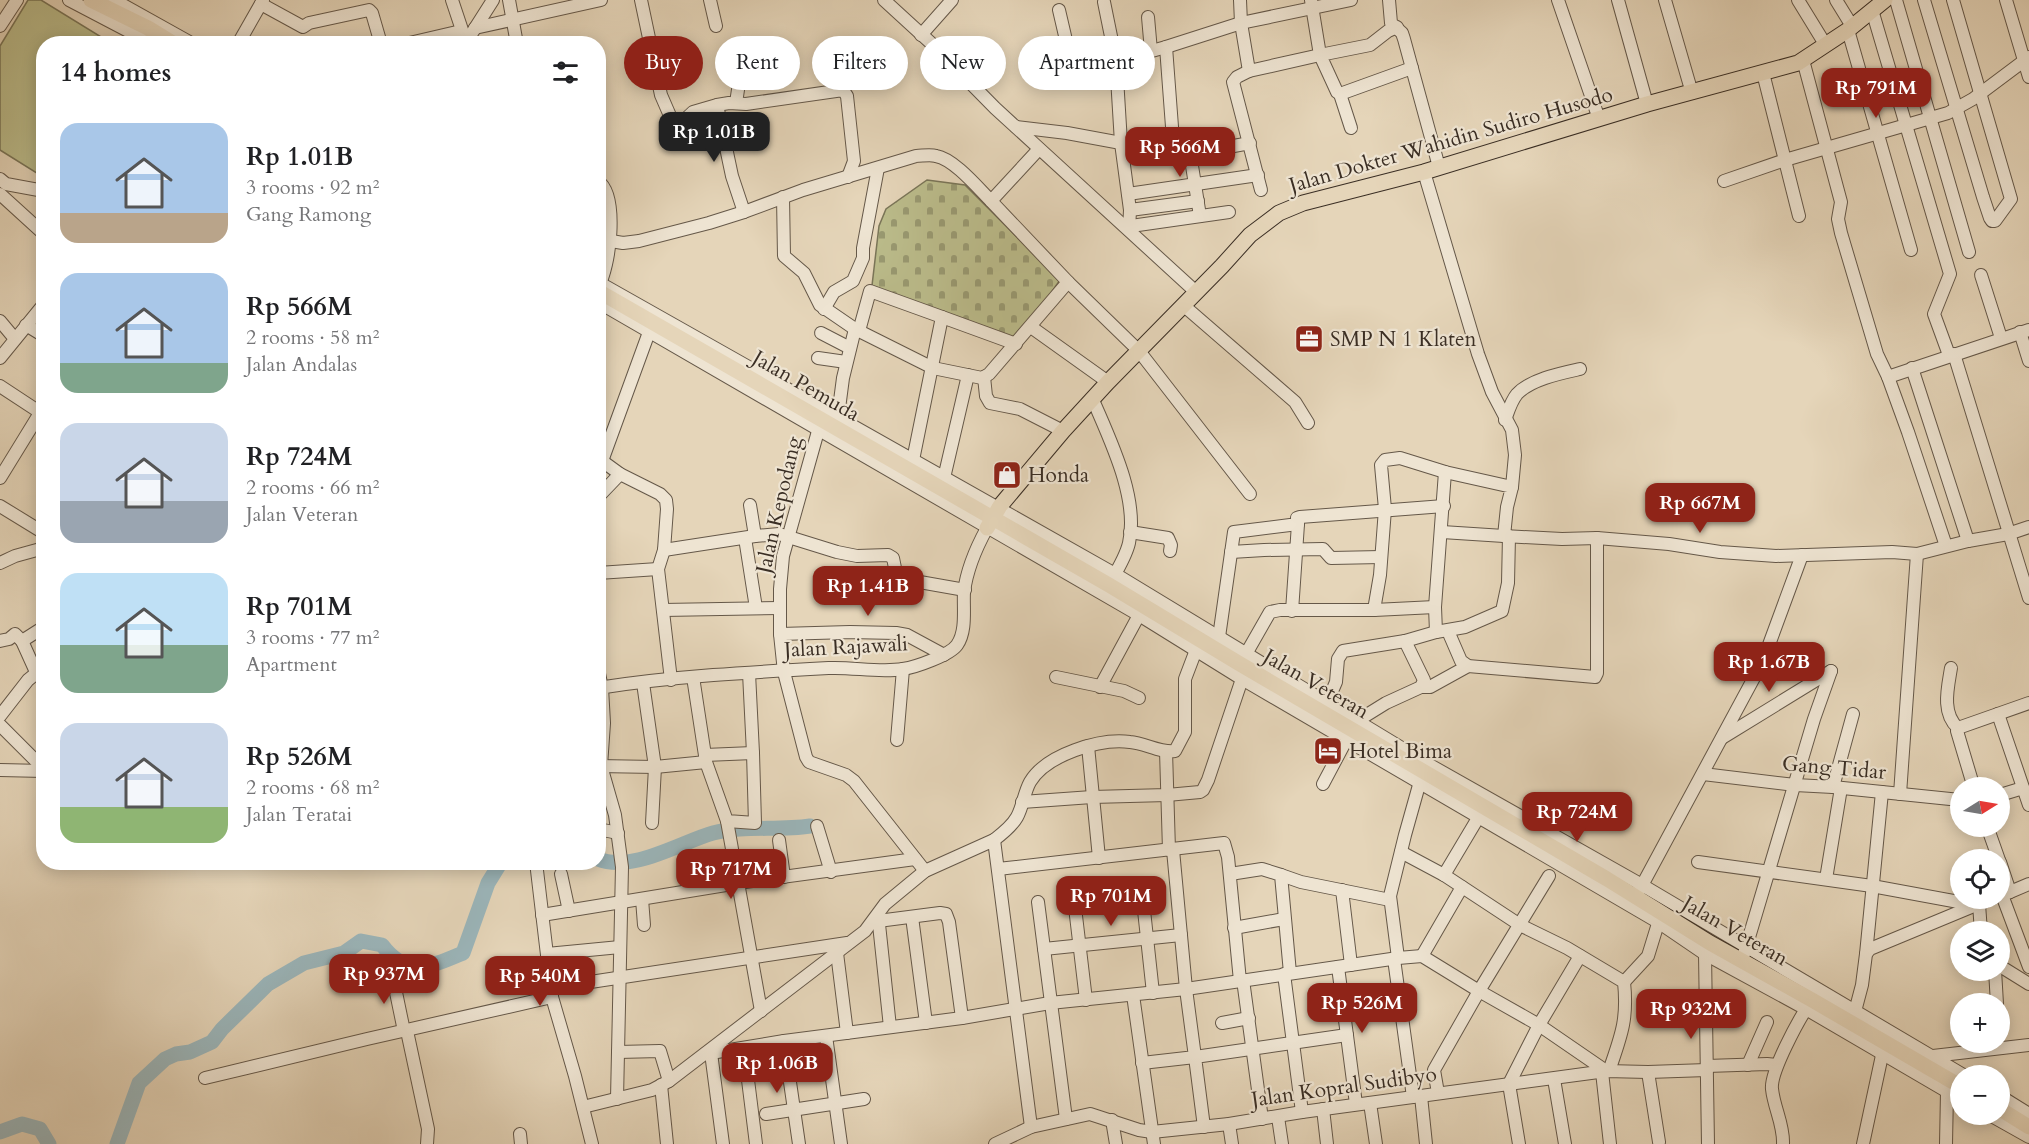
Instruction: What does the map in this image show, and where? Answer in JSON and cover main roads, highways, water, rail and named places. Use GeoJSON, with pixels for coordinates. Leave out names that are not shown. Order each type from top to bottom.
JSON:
{"type":"FeatureCollection","features":[{"type":"Feature","properties":{"kind":"main road"},"geometry":{"type":"LineString","coordinates":[[91,0],[143,36]]}},
{"type":"Feature","properties":{"kind":"main road","name":"Jalan Dokter Wahidin Sudiro Husodo"},"geometry":{"type":"LineString","coordinates":[[992,519],[1063,431],[1108,382],[1250,235],[1288,208],[1431,170],[1803,60],[1850,28],[1885,0]]}},
{"type":"Feature","properties":{"kind":"main road","name":"Jalan Pemuda"},"geometry":{"type":"LineString","coordinates":[[606,292],[650,327],[819,424],[992,519]]}},
{"type":"Feature","properties":{"kind":"main road","name":"Jalan Veteran"},"geometry":{"type":"LineString","coordinates":[[992,519],[1112,580],[1169,619],[1218,645],[1242,666],[1424,773],[1557,861],[1639,891],[1660,918],[1707,948],[1744,954],[1809,1004],[1853,1017],[1883,1048],[1931,1061],[1950,1078]]}},
{"type":"Feature","properties":{"kind":"main road"},"geometry":{"type":"LineString","coordinates":[[2010,1115],[2029,1127]]}},
{"type":"Feature","properties":{"kind":"waterway"},"geometry":{"type":"LineString","coordinates":[[606,861],[626,862],[641,859],[713,833],[810,826]]}},
{"type":"Feature","properties":{"kind":"waterway"},"geometry":{"type":"LineString","coordinates":[[117,1144],[139,1083],[165,1059],[176,1054],[190,1052],[212,1042],[222,1029],[268,984],[304,963],[344,953],[361,941],[382,945],[391,955],[410,966],[429,965],[463,953],[488,883],[496,870]]}},
{"type":"Feature","properties":{"kind":"waterway"},"geometry":{"type":"LineString","coordinates":[[0,1132],[22,1124],[40,1129],[49,1144]]}},
{"type":"Feature","properties":{"kind":"place","name":"SMP N 1 Klaten"},"geometry":{"type":"Point","coordinates":[1309,339]}},
{"type":"Feature","properties":{"kind":"place","name":"Honda"},"geometry":{"type":"Point","coordinates":[1007,475]}},
{"type":"Feature","properties":{"kind":"place","name":"Hotel Bima"},"geometry":{"type":"Point","coordinates":[1328,751]}}]}
